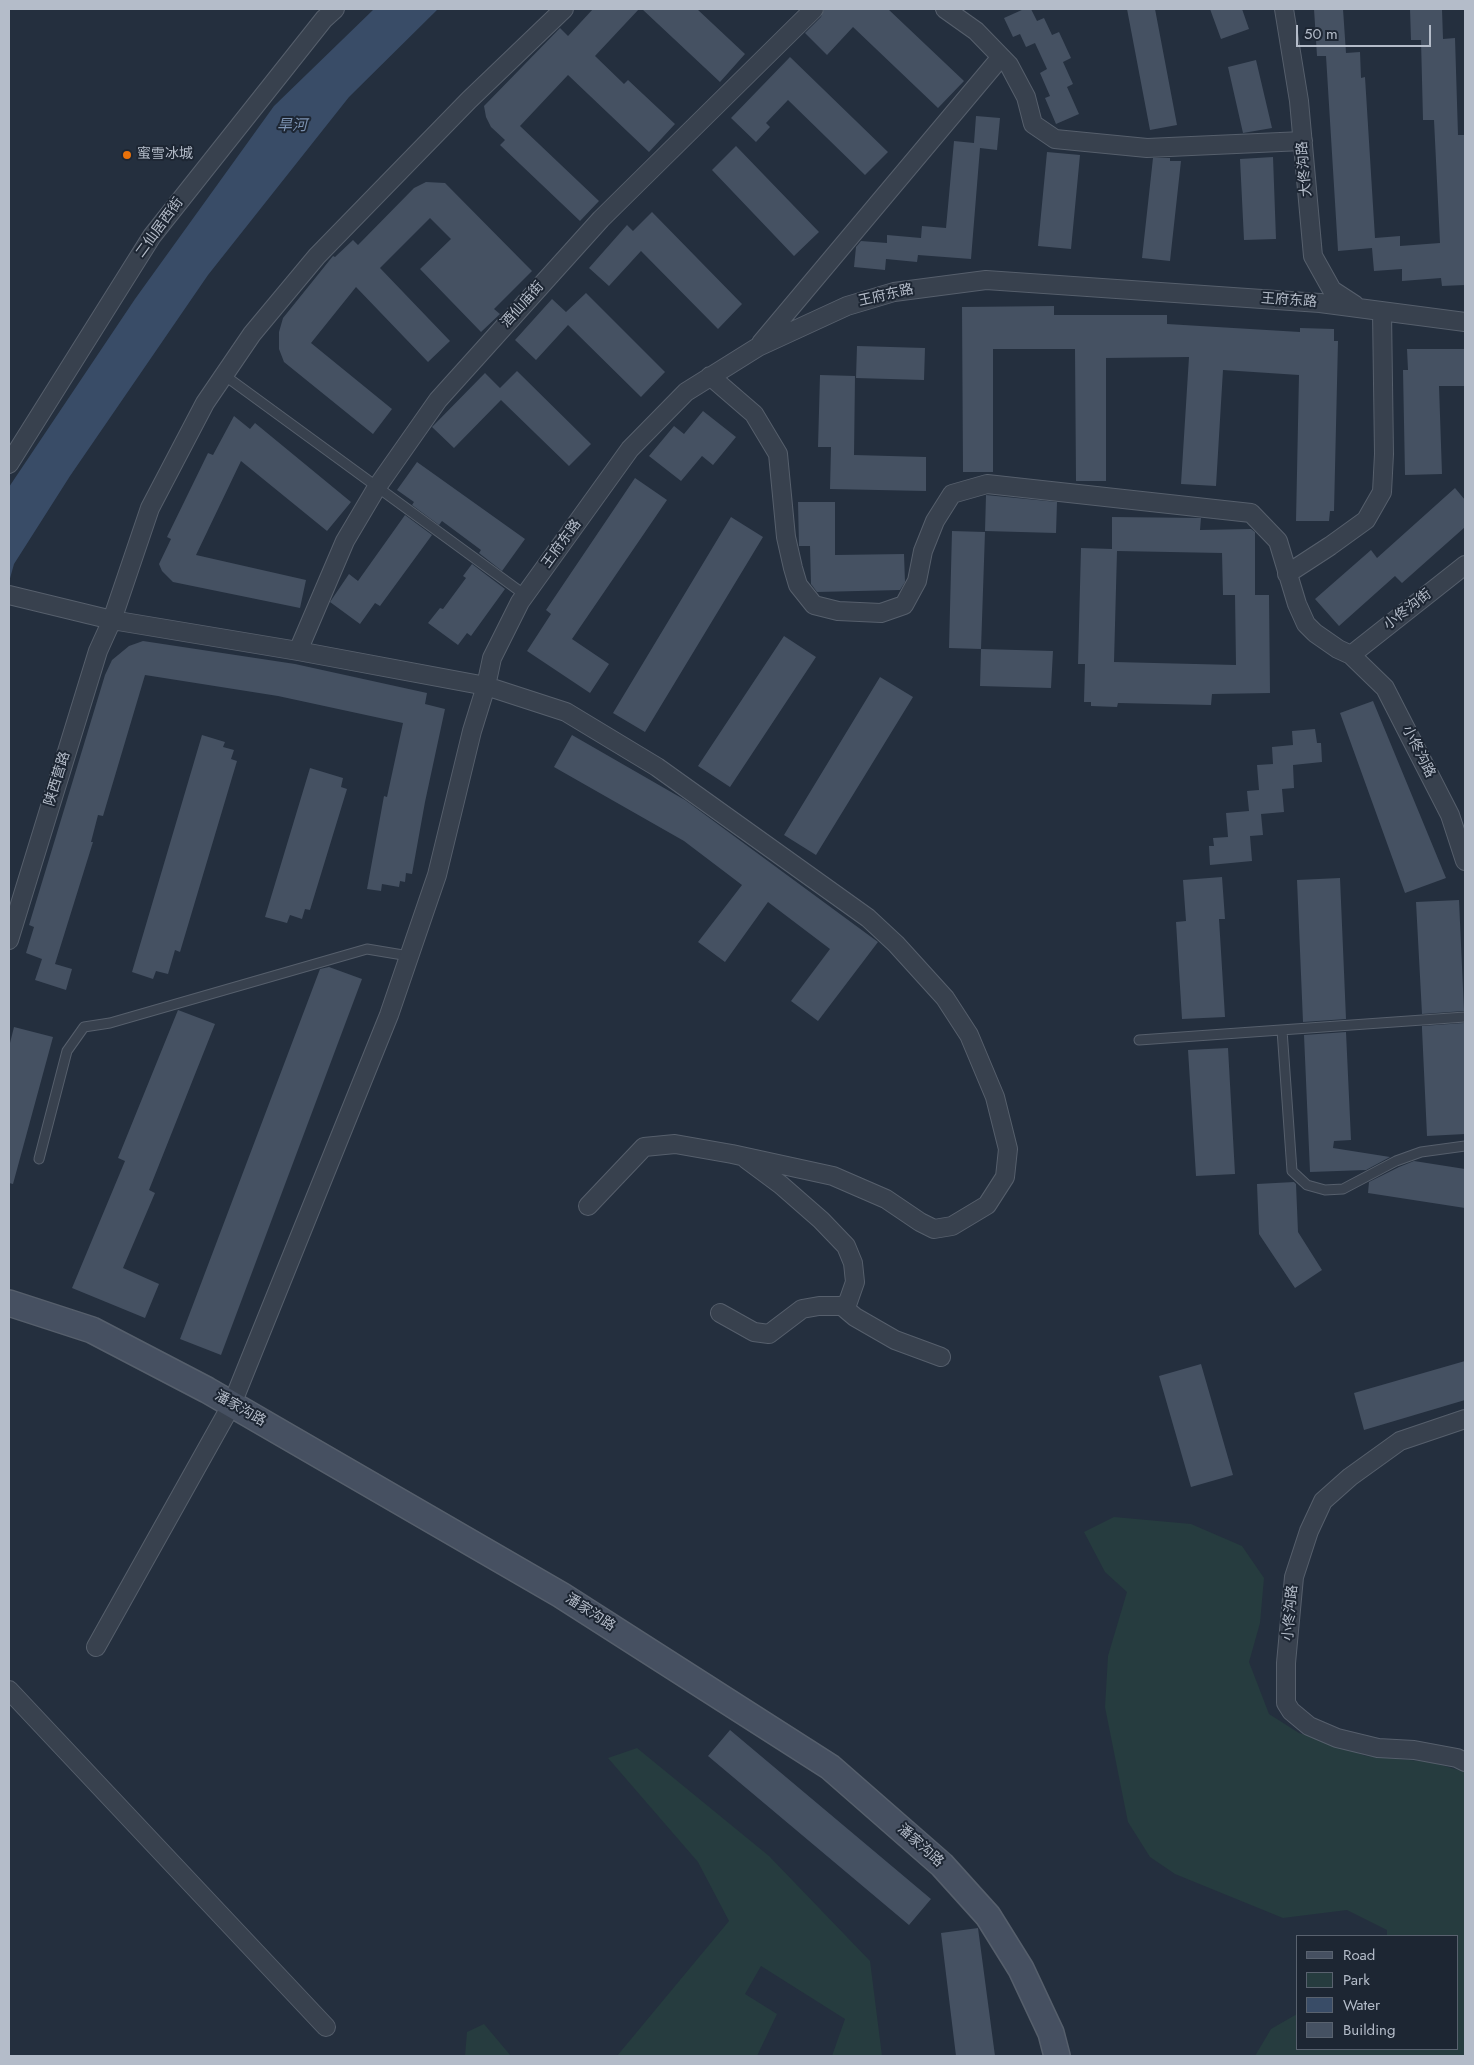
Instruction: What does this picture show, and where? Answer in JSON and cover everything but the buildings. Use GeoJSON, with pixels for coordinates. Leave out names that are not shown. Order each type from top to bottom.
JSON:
{"type":"FeatureCollection","features":[{"type":"Feature","properties":{"kind":"street","name":"二仙居西街"},"geometry":{"type":"LineString","coordinates":[[9,464],[152,236],[324,19],[335,9]]}},
{"type":"Feature","properties":{"kind":"street","name":"陕西营路"},"geometry":{"type":"LineString","coordinates":[[9,940],[98,651],[112,620],[150,508],[205,403],[252,334],[317,256],[468,100],[564,9]]}},
{"type":"Feature","properties":{"kind":"street","name":"酒仙庙街"},"geometry":{"type":"LineString","coordinates":[[298,651],[345,541],[377,487],[438,400],[595,226],[814,9]]}},
{"type":"Feature","properties":{"kind":"street"},"geometry":{"type":"LineString","coordinates":[[945,9],[976,31],[1010,65],[1026,97],[1033,124],[1055,139],[1146,148],[1303,141]]}},
{"type":"Feature","properties":{"kind":"street","name":"大佟沟路"},"geometry":{"type":"LineString","coordinates":[[1284,9],[1299,101],[1313,256],[1332,290],[1362,309]]}},
{"type":"Feature","properties":{"kind":"street"},"geometry":{"type":"LineString","coordinates":[[758,347],[1001,57]]}},
{"type":"Feature","properties":{"kind":"street","name":"王府东路"},"geometry":{"type":"LineString","coordinates":[[96,1647],[232,1404],[389,1015],[437,875],[492,658],[525,595],[630,449],[686,392],[758,347],[847,306],[894,292],[986,280],[1320,303],[1465,322]]}},
{"type":"Feature","properties":{"kind":"street"},"geometry":{"type":"LineString","coordinates":[[1287,574],[1366,520],[1382,492],[1384,454],[1382,312]]}},
{"type":"Feature","properties":{"kind":"street","name":"小佟沟路"},"geometry":{"type":"LineString","coordinates":[[710,376],[754,414],[778,454],[786,537],[793,568],[798,585],[814,605],[838,611],[881,613],[904,605],[917,581],[923,551],[935,521],[952,494],[988,484],[1252,512],[1278,542],[1297,604],[1306,624],[1338,650],[1351,655],[1385,688],[1450,815],[1465,861]]}},
{"type":"Feature","properties":{"kind":"street","name":"小佟沟街"},"geometry":{"type":"LineString","coordinates":[[1351,655],[1465,565]]}},
{"type":"Feature","properties":{"kind":"street"},"geometry":{"type":"LineString","coordinates":[[10,595],[112,620],[298,651],[486,686],[566,712],[657,767],[868,918],[896,944],[945,998],[969,1035],[996,1097],[1008,1149],[1004,1177],[987,1205],[952,1226],[934,1229],[886,1199],[833,1176],[743,1156],[675,1144],[644,1147],[588,1206]]}},
{"type":"Feature","properties":{"kind":"street"},"geometry":{"type":"LineString","coordinates":[[720,1313],[754,1332],[769,1334],[802,1309],[820,1306],[842,1306],[848,1302],[855,1282],[853,1263],[846,1246],[821,1220],[781,1185],[743,1156]]}},
{"type":"Feature","properties":{"kind":"street","name":"潘家沟路"},"geometry":{"type":"LineString","coordinates":[[9,1303],[92,1330],[232,1404],[561,1595],[830,1767],[942,1865],[988,1916],[1021,1969],[1052,2033],[1057,2056]]}},
{"type":"Feature","properties":{"kind":"street"},"geometry":{"type":"LineString","coordinates":[[842,1306],[855,1317],[895,1340],[941,1357]]}},
{"type":"Feature","properties":{"kind":"street","name":"小佟沟路"},"geometry":{"type":"LineString","coordinates":[[1465,1419],[1400,1441],[1350,1477],[1324,1502],[1309,1530],[1294,1577],[1286,1663],[1286,1703],[1291,1711],[1309,1726],[1337,1738],[1378,1748],[1414,1750],[1457,1758],[1465,1762]]}},
{"type":"Feature","properties":{"kind":"street"},"geometry":{"type":"LineString","coordinates":[[9,1690],[326,2027]]}},
{"type":"Feature","properties":{"kind":"lane"},"geometry":{"type":"LineString","coordinates":[[224,375],[525,595]]}},
{"type":"Feature","properties":{"kind":"lane"},"geometry":{"type":"LineString","coordinates":[[39,1158],[67,1051],[84,1027],[110,1023],[367,949],[409,956]]}},
{"type":"Feature","properties":{"kind":"lane"},"geometry":{"type":"LineString","coordinates":[[1139,1040],[1465,1017]]}},
{"type":"Feature","properties":{"kind":"lane"},"geometry":{"type":"LineString","coordinates":[[1282,1030],[1292,1171],[1308,1185],[1325,1190],[1343,1188],[1396,1161],[1421,1152],[1465,1146]]}},
{"type":"Feature","properties":{"kind":"green space"},"geometry":{"type":"Polygon","coordinates":[[[1114,1517],[1191,1524],[1242,1546],[1264,1578],[1260,1623],[1249,1662],[1269,1714],[1299,1733],[1366,1756],[1431,1762],[1465,1772],[1465,2056],[1255,2056],[1271,2029],[1296,2015],[1296,2050],[1459,2050],[1459,1935],[1387,1935],[1387,1930],[1347,1910],[1283,1918],[1175,1874],[1150,1857],[1128,1822],[1105,1707],[1108,1656],[1127,1592],[1105,1572],[1084,1532],[1114,1517]]]}},
{"type":"Feature","properties":{"kind":"green space"},"geometry":{"type":"Polygon","coordinates":[[[637,1748],[769,1856],[870,1961],[882,2056],[832,2056],[845,2019],[761,1966],[745,1994],[777,2014],[757,2056],[617,2056],[729,1921],[698,1862],[608,1758],[637,1748]]]}},
{"type":"Feature","properties":{"kind":"green space"},"geometry":{"type":"Polygon","coordinates":[[[484,2024],[511,2056],[465,2056],[467,2032],[484,2024]]]}},
{"type":"Feature","properties":{"kind":"water","name":"旱河"},"geometry":{"type":"Polygon","coordinates":[[[374,9],[438,9],[349,97],[208,275],[70,476],[14,564],[9,582],[9,487],[135,299],[274,106],[374,9]]]}},
{"type":"Feature","properties":{"kind":"place","name":"蜜雪冰城"},"geometry":{"type":"Point","coordinates":[127,155]}}]}
